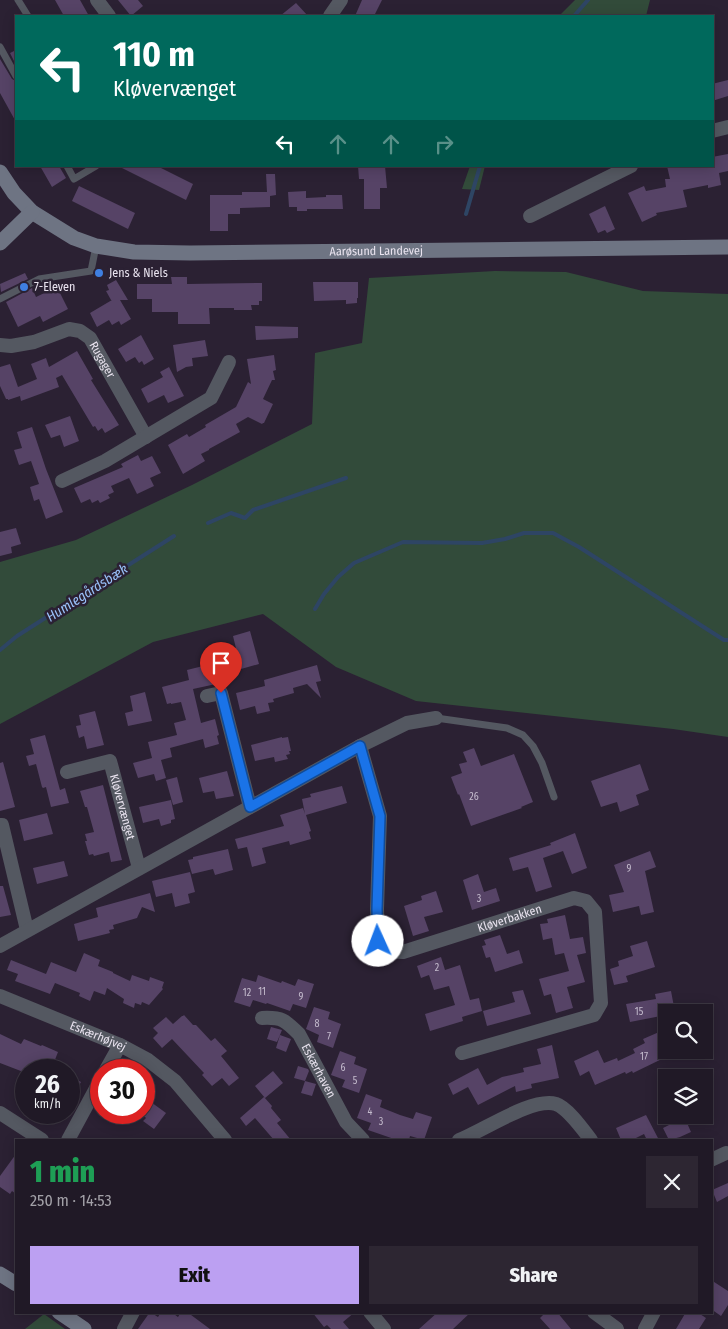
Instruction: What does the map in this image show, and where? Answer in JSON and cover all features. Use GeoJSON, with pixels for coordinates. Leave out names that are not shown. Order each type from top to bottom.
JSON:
{"type":"FeatureCollection","features":[{"type":"Feature","properties":{"kind":"street"},"geometry":{"type":"LineString","coordinates":[[97,0],[108,15]]}},
{"type":"Feature","properties":{"kind":"street"},"geometry":{"type":"LineString","coordinates":[[331,15],[341,0]]}},
{"type":"Feature","properties":{"kind":"street"},"geometry":{"type":"LineString","coordinates":[[714,130],[728,127]]}},
{"type":"Feature","properties":{"kind":"street"},"geometry":{"type":"LineString","coordinates":[[530,216],[629,167]]}},
{"type":"Feature","properties":{"kind":"street","name":"Aarøsund Landevej"},"geometry":{"type":"LineString","coordinates":[[0,172],[14,193],[32,212],[74,238],[96,246],[134,252],[728,247]]}},
{"type":"Feature","properties":{"kind":"street"},"geometry":{"type":"LineString","coordinates":[[0,243],[32,212]]}},
{"type":"Feature","properties":{"kind":"street","name":"Rugager"},"geometry":{"type":"LineString","coordinates":[[0,345],[11,346],[34,342],[69,329],[80,331],[90,338],[146,437]]}},
{"type":"Feature","properties":{"kind":"street"},"geometry":{"type":"LineString","coordinates":[[62,481],[105,461],[211,398],[229,362]]}},
{"type":"Feature","properties":{"kind":"street"},"geometry":{"type":"LineString","coordinates":[[207,696],[221,693],[250,807]]}},
{"type":"Feature","properties":{"kind":"street"},"geometry":{"type":"LineString","coordinates":[[0,946],[360,746],[407,724],[436,718]]}},
{"type":"Feature","properties":{"kind":"street","name":"Kløverbakken"},"geometry":{"type":"LineString","coordinates":[[360,746],[380,816],[377,909],[378,941],[386,949],[392,952],[403,952],[574,898],[586,901],[596,912],[601,1003],[594,1015],[462,1053]]}},
{"type":"Feature","properties":{"kind":"street","name":"Kløvervænget"},"geometry":{"type":"LineString","coordinates":[[67,772],[110,761],[139,868]]}},
{"type":"Feature","properties":{"kind":"street"},"geometry":{"type":"LineString","coordinates":[[0,825],[2,825],[27,930]]}},
{"type":"Feature","properties":{"kind":"street","name":"Eskærhøjvej"},"geometry":{"type":"LineString","coordinates":[[0,996],[120,1045],[148,1060],[175,1081],[224,1139]]}},
{"type":"Feature","properties":{"kind":"street","name":"Eskærhaven"},"geometry":{"type":"LineString","coordinates":[[262,1018],[275,1017],[288,1022],[299,1034],[346,1122],[363,1139]]}},
{"type":"Feature","properties":{"kind":"street"},"geometry":{"type":"LineString","coordinates":[[112,1059],[120,1045]]}},
{"type":"Feature","properties":{"kind":"street"},"geometry":{"type":"LineString","coordinates":[[69,1139],[90,1099]]}},
{"type":"Feature","properties":{"kind":"street"},"geometry":{"type":"LineString","coordinates":[[461,1139],[522,1110],[543,1103],[557,1104],[570,1114],[591,1139]]}},
{"type":"Feature","properties":{"kind":"street"},"geometry":{"type":"LineString","coordinates":[[0,1113],[40,1139]]}},
{"type":"Feature","properties":{"kind":"street"},"geometry":{"type":"LineString","coordinates":[[713,1159],[726,1153]]}},
{"type":"Feature","properties":{"kind":"street"},"geometry":{"type":"LineString","coordinates":[[0,1274],[15,1283]]}},
{"type":"Feature","properties":{"kind":"street"},"geometry":{"type":"LineString","coordinates":[[62,1314],[84,1329]]}},
{"type":"Feature","properties":{"kind":"street"},"geometry":{"type":"LineString","coordinates":[[124,1329],[133,1314]]}},
{"type":"Feature","properties":{"kind":"street"},"geometry":{"type":"LineString","coordinates":[[372,1314],[384,1329]]}},
{"type":"Feature","properties":{"kind":"street"},"geometry":{"type":"LineString","coordinates":[[597,1314],[618,1329]]}},
{"type":"Feature","properties":{"kind":"street"},"geometry":{"type":"LineString","coordinates":[[645,1329],[653,1314]]}},
{"type":"Feature","properties":{"kind":"lane"},"geometry":{"type":"LineString","coordinates":[[18,0],[27,15]]}},
{"type":"Feature","properties":{"kind":"lane"},"geometry":{"type":"LineString","coordinates":[[0,47],[15,74]]}},
{"type":"Feature","properties":{"kind":"lane"},"geometry":{"type":"LineString","coordinates":[[68,167],[74,179],[94,167]]}},
{"type":"Feature","properties":{"kind":"lane"},"geometry":{"type":"LineString","coordinates":[[0,299],[39,279],[91,271],[96,246]]}},
{"type":"Feature","properties":{"kind":"lane"},"geometry":{"type":"LineString","coordinates":[[436,718],[507,728],[523,735],[533,746],[542,762],[554,797]]}},
{"type":"Feature","properties":{"kind":"green space"},"geometry":{"type":"Polygon","coordinates":[[[575,0],[650,0],[646,15],[560,15],[575,0]]]}},
{"type":"Feature","properties":{"kind":"green space"},"geometry":{"type":"Polygon","coordinates":[[[470,167],[485,167],[479,190],[462,189],[470,167]]]}},
{"type":"Feature","properties":{"kind":"green space"},"geometry":{"type":"Polygon","coordinates":[[[495,271],[566,272],[643,291],[728,294],[728,737],[673,729],[416,701],[336,667],[263,614],[153,642],[0,724],[0,562],[76,540],[192,485],[312,424],[315,353],[362,343],[369,278],[495,271]]]}},
{"type":"Feature","properties":{"kind":"green space"},"geometry":{"type":"Polygon","coordinates":[[[44,1314],[65,1329],[25,1329],[44,1314]]]}},
{"type":"Feature","properties":{"kind":"building"},"geometry":{"type":"Polygon","coordinates":[[[55,0],[80,0],[88,15],[63,15],[55,0]]]}},
{"type":"Feature","properties":{"kind":"building"},"geometry":{"type":"Polygon","coordinates":[[[118,0],[138,0],[143,6],[130,15],[118,0]]]}},
{"type":"Feature","properties":{"kind":"building"},"geometry":{"type":"Polygon","coordinates":[[[362,0],[382,0],[374,15],[355,15],[362,0]]]}},
{"type":"Feature","properties":{"kind":"building"},"geometry":{"type":"Polygon","coordinates":[[[296,3],[307,15],[281,15],[296,3]]]}},
{"type":"Feature","properties":{"kind":"building"},"geometry":{"type":"Polygon","coordinates":[[[15,50],[15,63],[10,53],[15,50]]]}},
{"type":"Feature","properties":{"kind":"building"},"geometry":{"type":"Polygon","coordinates":[[[0,59],[12,79],[15,80],[15,120],[0,93],[0,59]]]}},
{"type":"Feature","properties":{"kind":"building"},"geometry":{"type":"Polygon","coordinates":[[[728,80],[728,96],[714,100],[714,84],[728,80]]]}},
{"type":"Feature","properties":{"kind":"building"},"geometry":{"type":"Polygon","coordinates":[[[728,154],[728,171],[719,173],[721,185],[708,188],[708,185],[683,190],[687,207],[656,213],[657,215],[642,222],[628,193],[644,186],[646,191],[666,187],[665,179],[670,179],[667,167],[714,167],[714,157],[728,154]]]}},
{"type":"Feature","properties":{"kind":"building"},"geometry":{"type":"Polygon","coordinates":[[[41,167],[60,167],[66,178],[52,187],[41,167]]]}},
{"type":"Feature","properties":{"kind":"building"},"geometry":{"type":"Polygon","coordinates":[[[120,167],[159,167],[193,184],[186,200],[120,167]]]}},
{"type":"Feature","properties":{"kind":"building"},"geometry":{"type":"Polygon","coordinates":[[[358,167],[385,167],[387,188],[380,188],[380,209],[364,209],[364,179],[359,179],[358,167]]]}},
{"type":"Feature","properties":{"kind":"building"},"geometry":{"type":"Polygon","coordinates":[[[266,174],[275,174],[276,195],[270,196],[270,207],[240,208],[240,214],[228,214],[228,231],[210,231],[210,195],[242,195],[242,192],[267,192],[266,174]]]}},
{"type":"Feature","properties":{"kind":"building"},"geometry":{"type":"Polygon","coordinates":[[[79,186],[135,213],[128,229],[72,201],[79,186]]]}},
{"type":"Feature","properties":{"kind":"building"},"geometry":{"type":"Polygon","coordinates":[[[306,191],[306,198],[342,195],[343,209],[307,209],[307,211],[297,211],[297,207],[289,207],[288,192],[306,191]]]}},
{"type":"Feature","properties":{"kind":"building"},"geometry":{"type":"Polygon","coordinates":[[[605,206],[615,229],[607,233],[605,230],[598,233],[589,214],[605,206]]]}},
{"type":"Feature","properties":{"kind":"building"},"geometry":{"type":"Polygon","coordinates":[[[25,273],[28,279],[1,292],[0,284],[25,273]]]}},
{"type":"Feature","properties":{"kind":"building"},"geometry":{"type":"Polygon","coordinates":[[[171,277],[187,277],[187,284],[262,283],[262,301],[259,301],[259,305],[251,305],[252,310],[209,308],[210,324],[178,324],[178,312],[152,312],[152,299],[137,299],[137,284],[172,284],[171,277]]]}},
{"type":"Feature","properties":{"kind":"building"},"geometry":{"type":"Polygon","coordinates":[[[116,280],[128,300],[120,300],[131,319],[121,325],[119,321],[112,325],[109,320],[97,327],[90,313],[112,300],[106,291],[109,290],[107,285],[116,280]]]}},
{"type":"Feature","properties":{"kind":"building"},"geometry":{"type":"Polygon","coordinates":[[[313,282],[358,282],[357,303],[346,304],[346,300],[314,301],[313,282]]]}},
{"type":"Feature","properties":{"kind":"building"},"geometry":{"type":"Polygon","coordinates":[[[57,287],[68,309],[43,322],[40,316],[18,327],[6,302],[32,288],[36,297],[57,287]]]}},
{"type":"Feature","properties":{"kind":"building"},"geometry":{"type":"Polygon","coordinates":[[[255,326],[298,327],[298,338],[256,340],[255,326]]]}},
{"type":"Feature","properties":{"kind":"building"},"geometry":{"type":"Polygon","coordinates":[[[141,335],[154,359],[144,365],[142,361],[139,363],[135,357],[126,362],[118,349],[141,335]]]}},
{"type":"Feature","properties":{"kind":"building"},"geometry":{"type":"Polygon","coordinates":[[[205,340],[208,356],[192,358],[193,366],[186,367],[177,372],[173,345],[205,340]]]}},
{"type":"Feature","properties":{"kind":"building"},"geometry":{"type":"Polygon","coordinates":[[[77,351],[93,379],[91,380],[119,425],[105,433],[102,428],[98,431],[95,426],[93,427],[62,375],[56,378],[59,387],[21,401],[20,396],[6,399],[0,386],[0,367],[10,364],[18,387],[37,379],[31,364],[46,358],[49,367],[77,351]]]}},
{"type":"Feature","properties":{"kind":"building"},"geometry":{"type":"Polygon","coordinates":[[[274,355],[276,370],[273,371],[275,380],[272,380],[263,399],[273,404],[264,423],[262,424],[248,417],[236,424],[240,432],[201,454],[205,461],[183,474],[168,445],[187,434],[189,437],[206,427],[205,425],[236,407],[248,382],[251,384],[247,359],[274,355]]]}},
{"type":"Feature","properties":{"kind":"building"},"geometry":{"type":"Polygon","coordinates":[[[169,367],[184,396],[168,403],[164,395],[148,403],[141,389],[163,377],[160,372],[169,367]]]}},
{"type":"Feature","properties":{"kind":"building"},"geometry":{"type":"Polygon","coordinates":[[[70,416],[79,441],[64,447],[60,435],[51,438],[45,425],[70,416]]]}},
{"type":"Feature","properties":{"kind":"building"},"geometry":{"type":"Polygon","coordinates":[[[32,427],[63,512],[46,519],[39,499],[34,501],[30,487],[39,484],[31,461],[19,465],[14,450],[22,448],[17,432],[32,427]]]}},
{"type":"Feature","properties":{"kind":"building"},"geometry":{"type":"Polygon","coordinates":[[[138,455],[141,461],[152,456],[161,473],[150,478],[154,486],[137,494],[129,478],[111,486],[114,492],[108,495],[110,498],[100,503],[98,500],[92,503],[90,499],[81,503],[74,488],[123,467],[121,464],[138,455]]]}},
{"type":"Feature","properties":{"kind":"building"},"geometry":{"type":"Polygon","coordinates":[[[16,528],[21,544],[11,547],[12,553],[0,556],[0,532],[16,528]]]}},
{"type":"Feature","properties":{"kind":"building"},"geometry":{"type":"Polygon","coordinates":[[[250,631],[259,664],[241,669],[233,636],[250,631]]]}},
{"type":"Feature","properties":{"kind":"building"},"geometry":{"type":"Polygon","coordinates":[[[211,664],[216,684],[193,689],[201,723],[215,719],[219,744],[205,748],[203,739],[170,748],[172,757],[161,760],[166,778],[156,781],[154,774],[138,778],[133,763],[152,758],[148,742],[177,735],[174,723],[186,720],[181,702],[167,704],[162,687],[189,680],[187,670],[211,664]]]}},
{"type":"Feature","properties":{"kind":"building"},"geometry":{"type":"Polygon","coordinates":[[[317,665],[321,681],[316,682],[321,698],[307,684],[293,688],[294,693],[273,699],[274,702],[268,703],[270,711],[257,714],[255,706],[240,710],[236,693],[265,686],[264,680],[317,665]]]}},
{"type":"Feature","properties":{"kind":"building"},"geometry":{"type":"Polygon","coordinates":[[[145,692],[152,721],[128,726],[125,713],[133,711],[130,696],[145,692]]]}},
{"type":"Feature","properties":{"kind":"building"},"geometry":{"type":"Polygon","coordinates":[[[95,711],[104,745],[87,749],[84,736],[79,738],[76,726],[81,725],[79,715],[95,711]]]}},
{"type":"Feature","properties":{"kind":"building"},"geometry":{"type":"Polygon","coordinates":[[[45,735],[60,790],[65,788],[69,803],[51,807],[46,787],[42,787],[36,764],[29,766],[26,756],[34,754],[30,739],[45,735]]]}},
{"type":"Feature","properties":{"kind":"building"},"geometry":{"type":"Polygon","coordinates":[[[288,737],[291,751],[289,751],[290,754],[286,755],[288,759],[275,762],[274,757],[255,761],[251,745],[288,737]]]}},
{"type":"Feature","properties":{"kind":"building"},"geometry":{"type":"Polygon","coordinates":[[[474,748],[481,766],[514,754],[533,802],[522,808],[471,826],[451,777],[462,773],[459,764],[467,762],[463,752],[474,748]]]}},
{"type":"Feature","properties":{"kind":"building"},"geometry":{"type":"Polygon","coordinates":[[[3,762],[15,807],[0,811],[0,763],[3,762]]]}},
{"type":"Feature","properties":{"kind":"building"},"geometry":{"type":"Polygon","coordinates":[[[640,764],[649,790],[636,795],[639,805],[620,812],[617,802],[601,807],[591,781],[640,764]]]}},
{"type":"Feature","properties":{"kind":"building"},"geometry":{"type":"Polygon","coordinates":[[[227,771],[234,796],[216,799],[214,791],[203,793],[199,778],[227,771]]]}},
{"type":"Feature","properties":{"kind":"building"},"geometry":{"type":"Polygon","coordinates":[[[177,777],[183,802],[173,805],[166,780],[177,777]]]}},
{"type":"Feature","properties":{"kind":"building"},"geometry":{"type":"Polygon","coordinates":[[[103,785],[122,860],[111,862],[109,852],[94,856],[93,854],[89,855],[85,841],[87,841],[85,834],[94,832],[80,791],[103,785]]]}},
{"type":"Feature","properties":{"kind":"building"},"geometry":{"type":"Polygon","coordinates":[[[342,786],[347,803],[306,815],[311,831],[309,832],[311,839],[290,845],[289,841],[262,848],[266,863],[252,867],[247,847],[238,849],[235,839],[284,826],[280,815],[303,808],[305,814],[302,799],[311,797],[310,794],[342,786]]]}},
{"type":"Feature","properties":{"kind":"building"},"geometry":{"type":"Polygon","coordinates":[[[171,800],[175,819],[171,820],[171,823],[161,826],[159,819],[143,823],[139,807],[171,800]]]}},
{"type":"Feature","properties":{"kind":"building"},"geometry":{"type":"Polygon","coordinates":[[[47,813],[53,834],[24,841],[19,820],[47,813]]]}},
{"type":"Feature","properties":{"kind":"building"},"geometry":{"type":"Polygon","coordinates":[[[575,833],[587,868],[572,874],[563,851],[543,858],[552,887],[536,892],[528,867],[513,871],[509,858],[551,845],[550,843],[575,833]]]}},
{"type":"Feature","properties":{"kind":"building"},"geometry":{"type":"Polygon","coordinates":[[[228,849],[233,870],[215,875],[213,869],[192,874],[188,860],[193,859],[193,857],[228,849]]]}},
{"type":"Feature","properties":{"kind":"building"},"geometry":{"type":"Polygon","coordinates":[[[650,851],[656,867],[645,871],[654,912],[641,915],[639,906],[613,912],[609,895],[624,892],[614,865],[650,851]]]}},
{"type":"Feature","properties":{"kind":"building"},"geometry":{"type":"Polygon","coordinates":[[[64,861],[68,876],[37,884],[33,868],[64,861]]]}},
{"type":"Feature","properties":{"kind":"building"},"geometry":{"type":"Polygon","coordinates":[[[190,872],[195,892],[188,894],[190,903],[175,907],[172,893],[156,897],[152,881],[190,872]]]}},
{"type":"Feature","properties":{"kind":"building"},"geometry":{"type":"Polygon","coordinates":[[[478,874],[484,892],[496,888],[500,901],[472,910],[463,880],[478,874]]]}},
{"type":"Feature","properties":{"kind":"building"},"geometry":{"type":"Polygon","coordinates":[[[0,886],[3,886],[11,915],[0,917],[0,886]]]}},
{"type":"Feature","properties":{"kind":"building"},"geometry":{"type":"Polygon","coordinates":[[[436,891],[443,912],[424,917],[429,931],[413,936],[404,906],[422,900],[421,896],[436,891]]]}},
{"type":"Feature","properties":{"kind":"building"},"geometry":{"type":"Polygon","coordinates":[[[150,893],[155,912],[142,907],[137,918],[113,925],[114,929],[109,930],[110,933],[78,941],[74,924],[98,917],[96,908],[150,893]]]}},
{"type":"Feature","properties":{"kind":"building"},"geometry":{"type":"Polygon","coordinates":[[[565,915],[570,939],[583,937],[586,953],[577,955],[585,982],[567,987],[573,1008],[556,1013],[551,994],[544,996],[539,979],[569,971],[564,953],[555,955],[552,938],[543,940],[540,924],[548,923],[547,919],[565,915]]]}},
{"type":"Feature","properties":{"kind":"building"},"geometry":{"type":"Polygon","coordinates":[[[500,935],[507,954],[519,950],[523,963],[495,972],[490,957],[486,958],[482,946],[486,945],[484,940],[500,935]]]}},
{"type":"Feature","properties":{"kind":"building"},"geometry":{"type":"Polygon","coordinates":[[[647,941],[655,967],[626,976],[628,982],[614,985],[610,969],[619,966],[618,961],[633,956],[630,946],[647,941]]]}},
{"type":"Feature","properties":{"kind":"building"},"geometry":{"type":"Polygon","coordinates":[[[84,953],[100,960],[98,966],[130,981],[132,975],[149,981],[150,977],[164,982],[163,989],[149,1005],[142,1002],[141,1005],[135,1003],[134,1008],[123,1003],[124,999],[107,988],[105,995],[94,991],[90,1001],[79,996],[80,993],[55,983],[50,994],[15,981],[18,974],[7,970],[11,960],[46,974],[51,962],[76,972],[84,953]]]}},
{"type":"Feature","properties":{"kind":"building"},"geometry":{"type":"Polygon","coordinates":[[[441,957],[445,970],[460,965],[470,1000],[479,998],[482,1011],[462,1017],[463,1021],[430,1031],[425,1014],[455,1005],[449,986],[434,990],[429,975],[421,978],[417,966],[441,957]]]}},
{"type":"Feature","properties":{"kind":"building"},"geometry":{"type":"Polygon","coordinates":[[[258,975],[295,986],[298,979],[314,984],[306,1008],[293,1004],[290,1011],[253,1000],[250,1007],[234,1002],[242,978],[256,982],[258,975]]]}},
{"type":"Feature","properties":{"kind":"building"},"geometry":{"type":"Polygon","coordinates":[[[523,990],[531,1014],[487,1026],[483,1011],[515,1002],[512,992],[523,990]]]}},
{"type":"Feature","properties":{"kind":"building"},"geometry":{"type":"Polygon","coordinates":[[[671,991],[673,1004],[658,1004],[658,1017],[630,1022],[626,1004],[656,999],[655,994],[671,991]]]}},
{"type":"Feature","properties":{"kind":"building"},"geometry":{"type":"Polygon","coordinates":[[[314,1007],[330,1012],[328,1019],[341,1024],[333,1048],[317,1042],[319,1035],[306,1029],[314,1007]]]}},
{"type":"Feature","properties":{"kind":"building"},"geometry":{"type":"Polygon","coordinates":[[[184,1015],[211,1041],[215,1038],[227,1051],[221,1056],[239,1078],[229,1086],[222,1078],[212,1086],[202,1075],[204,1073],[172,1039],[162,1048],[153,1038],[158,1033],[153,1028],[166,1017],[173,1024],[184,1015]]]}},
{"type":"Feature","properties":{"kind":"building"},"geometry":{"type":"Polygon","coordinates":[[[271,1027],[282,1030],[277,1042],[267,1039],[271,1027]]]}},
{"type":"Feature","properties":{"kind":"building"},"geometry":{"type":"Polygon","coordinates":[[[658,1032],[658,1059],[662,1059],[633,1073],[632,1071],[626,1074],[625,1072],[595,1085],[589,1071],[580,1076],[574,1061],[598,1050],[604,1063],[617,1058],[618,1061],[635,1053],[633,1049],[645,1043],[643,1039],[658,1032]]]}},
{"type":"Feature","properties":{"kind":"building"},"geometry":{"type":"Polygon","coordinates":[[[0,1034],[21,1044],[24,1039],[58,1052],[55,1059],[15,1059],[15,1069],[0,1063],[0,1034]]]}},
{"type":"Feature","properties":{"kind":"building"},"geometry":{"type":"Polygon","coordinates":[[[280,1035],[291,1039],[286,1052],[276,1048],[280,1035]]]}},
{"type":"Feature","properties":{"kind":"building"},"geometry":{"type":"Polygon","coordinates":[[[552,1045],[559,1078],[531,1084],[532,1088],[516,1092],[515,1086],[478,1105],[468,1087],[453,1095],[448,1084],[478,1068],[487,1085],[502,1077],[524,1072],[523,1068],[541,1064],[537,1049],[552,1045]]]}},
{"type":"Feature","properties":{"kind":"building"},"geometry":{"type":"Polygon","coordinates":[[[340,1051],[356,1057],[354,1064],[367,1069],[359,1093],[342,1087],[345,1080],[331,1075],[340,1051]]]}},
{"type":"Feature","properties":{"kind":"building"},"geometry":{"type":"Polygon","coordinates":[[[298,1066],[309,1071],[305,1081],[294,1078],[298,1066]]]}},
{"type":"Feature","properties":{"kind":"building"},"geometry":{"type":"Polygon","coordinates":[[[273,1071],[283,1083],[265,1098],[255,1086],[273,1071]]]}},
{"type":"Feature","properties":{"kind":"building"},"geometry":{"type":"Polygon","coordinates":[[[305,1081],[316,1084],[312,1096],[301,1093],[305,1081]]]}},
{"type":"Feature","properties":{"kind":"building"},"geometry":{"type":"Polygon","coordinates":[[[366,1094],[382,1100],[380,1107],[400,1115],[413,1119],[416,1112],[432,1117],[424,1139],[410,1136],[409,1139],[394,1139],[368,1130],[371,1123],[357,1118],[366,1094]]]}},
{"type":"Feature","properties":{"kind":"building"},"geometry":{"type":"Polygon","coordinates":[[[264,1097],[281,1120],[277,1123],[290,1139],[273,1139],[255,1118],[246,1126],[240,1118],[264,1097]]]}},
{"type":"Feature","properties":{"kind":"building"},"geometry":{"type":"Polygon","coordinates":[[[155,1105],[166,1113],[154,1129],[147,1124],[155,1124],[155,1105]]]}},
{"type":"Feature","properties":{"kind":"building"},"geometry":{"type":"Polygon","coordinates":[[[646,1115],[658,1139],[646,1139],[644,1134],[634,1139],[621,1139],[616,1128],[646,1115]]]}},
{"type":"Feature","properties":{"kind":"building"},"geometry":{"type":"Polygon","coordinates":[[[671,1124],[687,1124],[691,1132],[680,1137],[668,1139],[663,1128],[671,1124]]]}},
{"type":"Feature","properties":{"kind":"building"},"geometry":{"type":"Polygon","coordinates":[[[15,1155],[15,1193],[12,1191],[10,1194],[0,1187],[0,1176],[15,1155]]]}},
{"type":"Feature","properties":{"kind":"building"},"geometry":{"type":"Polygon","coordinates":[[[728,1183],[728,1196],[717,1202],[713,1190],[728,1183]]]}},
{"type":"Feature","properties":{"kind":"building"},"geometry":{"type":"Polygon","coordinates":[[[713,1281],[728,1291],[728,1305],[721,1316],[713,1310],[713,1281]]]}},
{"type":"Feature","properties":{"kind":"building"},"geometry":{"type":"Polygon","coordinates":[[[149,1314],[158,1317],[160,1314],[174,1314],[178,1317],[180,1314],[190,1314],[210,1329],[138,1329],[149,1314]]]}},
{"type":"Feature","properties":{"kind":"building"},"geometry":{"type":"Polygon","coordinates":[[[314,1314],[353,1314],[343,1322],[349,1329],[331,1329],[327,1325],[324,1327],[314,1314]]]}},
{"type":"Feature","properties":{"kind":"building"},"geometry":{"type":"Polygon","coordinates":[[[436,1314],[469,1314],[453,1329],[419,1329],[436,1314]]]}},
{"type":"Feature","properties":{"kind":"building"},"geometry":{"type":"Polygon","coordinates":[[[544,1314],[559,1314],[571,1329],[550,1329],[540,1318],[544,1314]]]}},
{"type":"Feature","properties":{"kind":"building"},"geometry":{"type":"Polygon","coordinates":[[[685,1314],[700,1314],[706,1318],[699,1329],[676,1329],[685,1314]]]}},
{"type":"Feature","properties":{"kind":"waterway","name":"Humlegårdsbæk"},"geometry":{"type":"LineString","coordinates":[[575,15],[588,0]]}},
{"type":"Feature","properties":{"kind":"waterway","name":"Humlegårdsbæk"},"geometry":{"type":"LineString","coordinates":[[466,214],[480,167]]}},
{"type":"Feature","properties":{"kind":"waterway","name":"Humlegårdsbæk"},"geometry":{"type":"LineString","coordinates":[[208,523],[231,513],[245,518],[253,510],[346,478]]}},
{"type":"Feature","properties":{"kind":"waterway"},"geometry":{"type":"LineString","coordinates":[[315,609],[338,577],[354,563],[403,542],[482,543],[524,533],[553,533],[579,547],[724,640],[728,640]]}},
{"type":"Feature","properties":{"kind":"waterway","name":"Humlegårdsbæk"},"geometry":{"type":"LineString","coordinates":[[0,650],[17,636],[174,536]]}},
{"type":"Feature","properties":{"kind":"place","name":"Jens & Niels"},"geometry":{"type":"Point","coordinates":[99,273]}},
{"type":"Feature","properties":{"kind":"place","name":"7-Eleven"},"geometry":{"type":"Point","coordinates":[24,287]}},
{"type":"Feature","properties":{"kind":"route"},"geometry":{"type":"LineString","coordinates":[[221,693],[250,807],[360,746],[380,816],[377,909],[378,941]]}}]}
